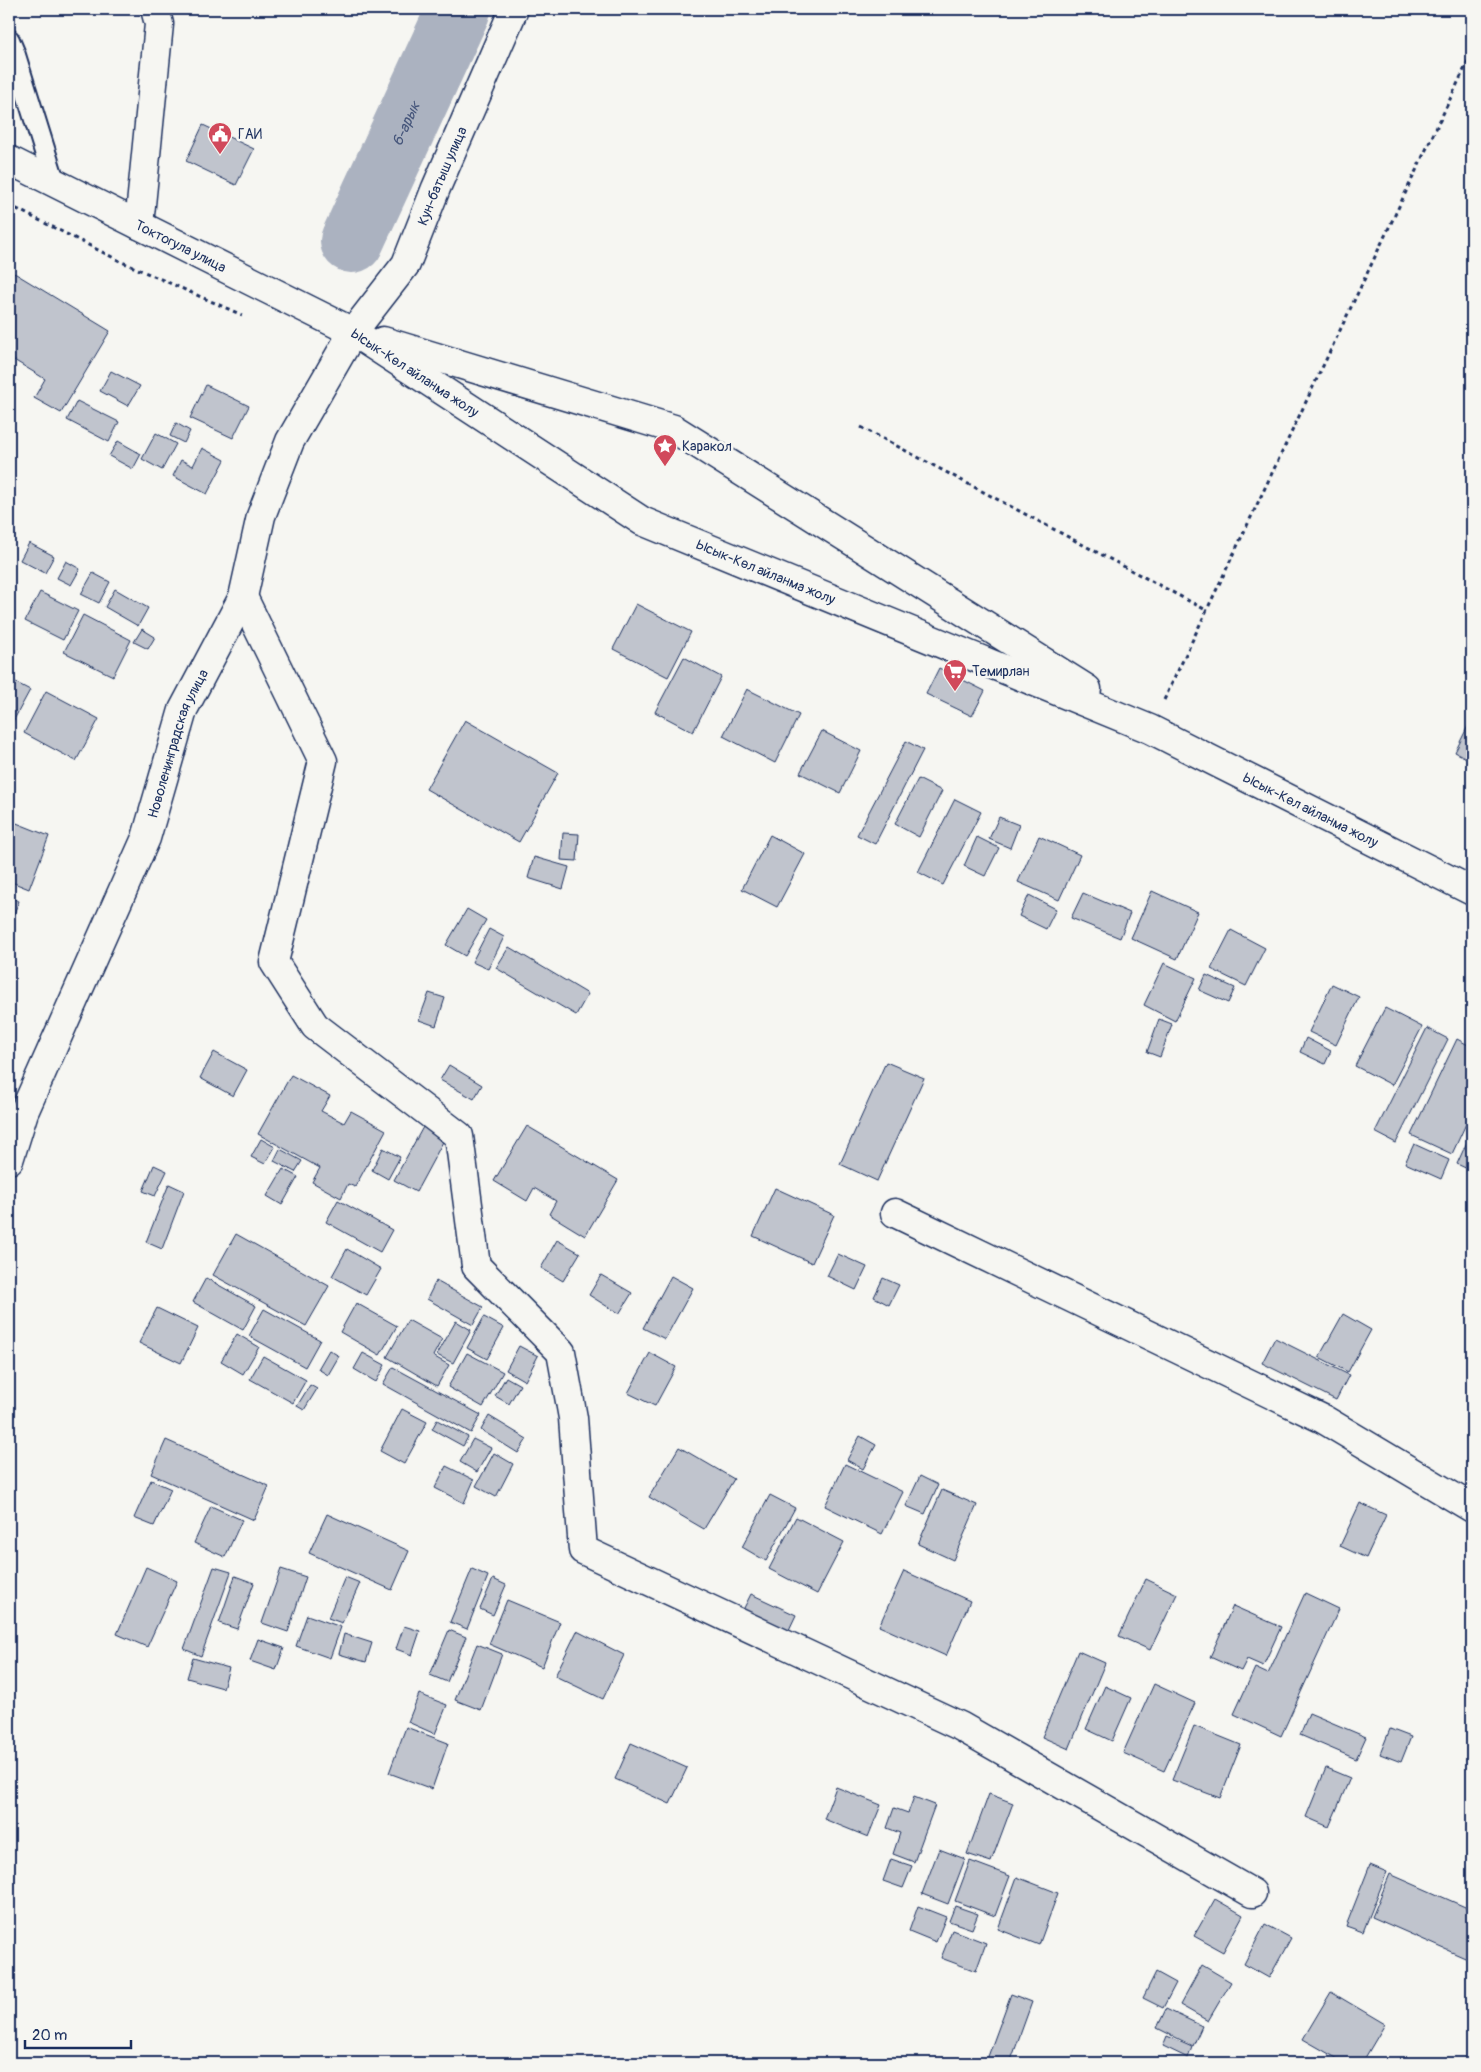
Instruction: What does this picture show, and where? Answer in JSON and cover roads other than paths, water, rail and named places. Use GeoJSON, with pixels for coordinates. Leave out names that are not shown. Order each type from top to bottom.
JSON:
{"type":"FeatureCollection","features":[{"type":"Feature","properties":{"kind":"main road"},"geometry":{"type":"LineString","coordinates":[[139,225],[159,24],[155,9]]}},
{"type":"Feature","properties":{"kind":"main road","name":"Кун-батыш улица"},"geometry":{"type":"LineString","coordinates":[[354,332],[406,264],[436,188],[514,9]]}},
{"type":"Feature","properties":{"kind":"main road","name":"Токтогула улица"},"geometry":{"type":"LineString","coordinates":[[9,160],[354,332]]}},
{"type":"Feature","properties":{"kind":"main road","name":"Новоленинградская улица"},"geometry":{"type":"LineString","coordinates":[[9,1160],[24,1112],[146,838],[183,710],[243,597],[261,516],[290,441],[354,332]]}},
{"type":"Feature","properties":{"kind":"main road","name":"Ысык-Көл айланма жолу"},"geometry":{"type":"LineString","coordinates":[[354,332],[674,429],[1150,729]]}},
{"type":"Feature","properties":{"kind":"main road","name":"Ысык-Көл айланма жолу"},"geometry":{"type":"LineString","coordinates":[[354,332],[642,521],[1150,729],[1472,891]]}},
{"type":"Feature","properties":{"kind":"main road"},"geometry":{"type":"LineString","coordinates":[[243,597],[322,761],[274,962],[314,1026],[459,1136],[476,1266],[560,1352],[573,1418],[583,1550],[960,1726],[1252,1893]]}},
{"type":"Feature","properties":{"kind":"main road"},"geometry":{"type":"LineString","coordinates":[[895,1213],[1323,1419],[1472,1508]]}},
{"type":"Feature","properties":{"kind":"lane"},"geometry":{"type":"LineString","coordinates":[[9,40],[55,184]]}},
{"type":"Feature","properties":{"kind":"waterway","name":"6-арык"},"geometry":{"type":"LineString","coordinates":[[352,241],[459,9]]}},
{"type":"Feature","properties":{"kind":"place","name":"ГАИ"},"geometry":{"type":"Point","coordinates":[220,155]}},
{"type":"Feature","properties":{"kind":"place","name":"Каракол"},"geometry":{"type":"Point","coordinates":[665,467]}},
{"type":"Feature","properties":{"kind":"place","name":"Темирлан"},"geometry":{"type":"Point","coordinates":[955,692]}}]}
